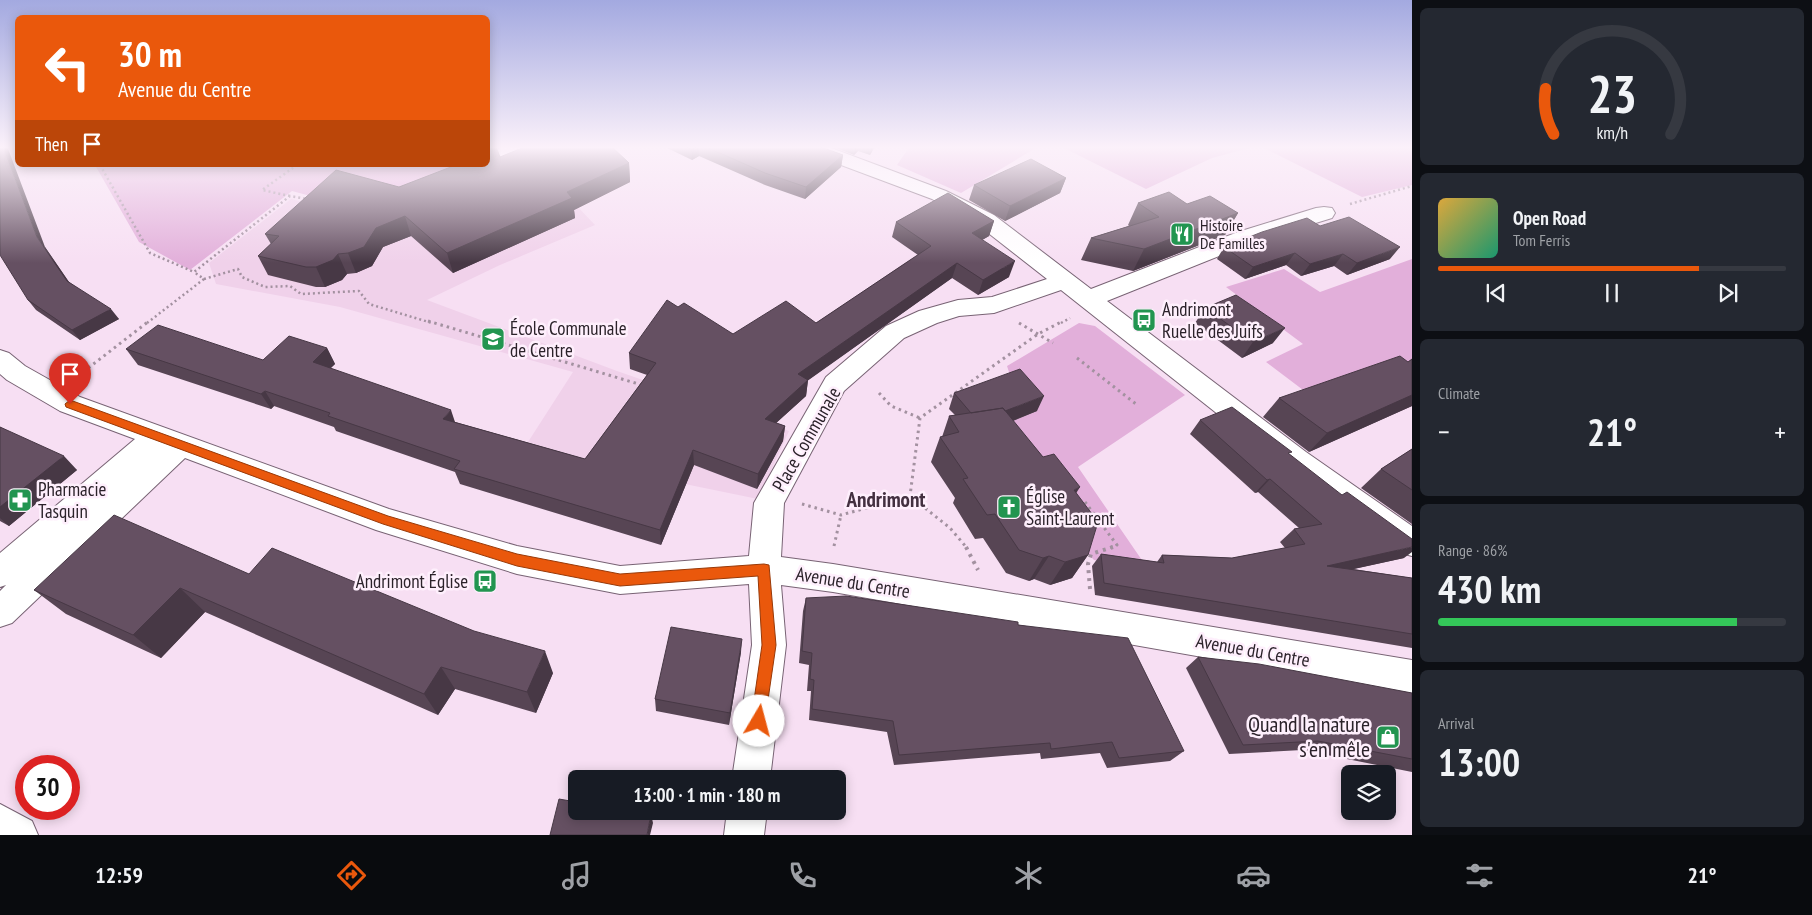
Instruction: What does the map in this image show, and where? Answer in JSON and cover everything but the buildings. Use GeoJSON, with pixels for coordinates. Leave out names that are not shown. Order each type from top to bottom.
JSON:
{"type":"FeatureCollection","features":[{"type":"Feature","properties":{"kind":"street"},"geometry":{"type":"LineString","coordinates":[[914,185],[939,194],[986,220],[1296,460],[1412,543]]}},
{"type":"Feature","properties":{"kind":"street"},"geometry":{"type":"LineString","coordinates":[[1089,299],[1246,237],[1324,212]]}},
{"type":"Feature","properties":{"kind":"street","name":"Place Communale"},"geometry":{"type":"LineString","coordinates":[[752,770],[769,645],[764,570],[769,503],[811,424],[835,384],[895,332],[943,312],[958,308],[994,305],[1064,281]]}},
{"type":"Feature","properties":{"kind":"street","name":"Avenue du Centre"},"geometry":{"type":"LineString","coordinates":[[0,359],[16,373],[70,404],[387,521],[517,560],[620,580],[764,570],[833,578],[1412,677]]}},
{"type":"Feature","properties":{"kind":"street"},"geometry":{"type":"LineString","coordinates":[[0,573],[168,441]]}},
{"type":"Feature","properties":{"kind":"street"},"geometry":{"type":"LineString","coordinates":[[0,612],[168,441]]}},
{"type":"Feature","properties":{"kind":"street"},"geometry":{"type":"LineString","coordinates":[[744,835],[746,820]]}},
{"type":"Feature","properties":{"kind":"street"},"geometry":{"type":"LineString","coordinates":[[0,824],[18,835]]}},
{"type":"Feature","properties":{"kind":"path"},"geometry":{"type":"LineString","coordinates":[[111,185],[150,253],[194,272],[204,279]]}},
{"type":"Feature","properties":{"kind":"path"},"geometry":{"type":"LineString","coordinates":[[269,185],[262,190],[308,199]]}},
{"type":"Feature","properties":{"kind":"path"},"geometry":{"type":"LineString","coordinates":[[1324,212],[1412,186]]}},
{"type":"Feature","properties":{"kind":"path"},"geometry":{"type":"LineString","coordinates":[[194,272],[290,196]]}},
{"type":"Feature","properties":{"kind":"path"},"geometry":{"type":"LineString","coordinates":[[53,394],[204,279],[238,269],[242,277],[265,287],[290,286],[301,294],[359,291],[369,304],[647,387]]}},
{"type":"Feature","properties":{"kind":"path"},"geometry":{"type":"LineString","coordinates":[[910,496],[920,418],[1038,334],[1053,343]]}},
{"type":"Feature","properties":{"kind":"path"},"geometry":{"type":"LineString","coordinates":[[1077,358],[1136,404]]}},
{"type":"Feature","properties":{"kind":"path"},"geometry":{"type":"LineString","coordinates":[[879,393],[891,406],[920,418]]}},
{"type":"Feature","properties":{"kind":"path"},"geometry":{"type":"LineString","coordinates":[[801,504],[840,515],[910,496]]}},
{"type":"Feature","properties":{"kind":"path"},"geometry":{"type":"LineString","coordinates":[[910,496],[959,535],[975,559]]}},
{"type":"Feature","properties":{"kind":"path"},"geometry":{"type":"LineString","coordinates":[[1085,502],[1117,545],[1091,554],[1088,564]]}},
{"type":"Feature","properties":{"kind":"path"},"geometry":{"type":"LineString","coordinates":[[834,540],[840,515]]}},
{"type":"Feature","properties":{"kind":"shaded area"},"geometry":{"type":"Polygon","coordinates":[[[106,185],[409,185],[355,208],[292,191],[190,270],[139,242],[106,185]]]}},
{"type":"Feature","properties":{"kind":"shaded area","name":"École Communale de Centre"},"geometry":{"type":"Polygon","coordinates":[[[438,185],[557,185],[595,225],[500,265],[427,300],[617,371],[789,431],[758,499],[597,466],[528,442],[573,372],[340,307],[216,284],[209,263],[291,199],[361,216],[438,185]]]}},
{"type":"Feature","properties":{"kind":"shaded area"},"geometry":{"type":"Polygon","coordinates":[[[943,185],[974,185],[961,193],[943,185]]]}},
{"type":"Feature","properties":{"kind":"shaded area"},"geometry":{"type":"Polygon","coordinates":[[[1138,185],[1155,185],[1146,189],[1138,185]]]}},
{"type":"Feature","properties":{"kind":"shaded area"},"geometry":{"type":"Polygon","coordinates":[[[1338,185],[1412,185],[1412,185],[1362,197],[1338,185]]]}},
{"type":"Feature","properties":{"kind":"shaded area"},"geometry":{"type":"Polygon","coordinates":[[[1412,259],[1412,369],[1315,399],[1266,362],[1303,344],[1226,287],[1284,269],[1320,292],[1412,259]]]}},
{"type":"Feature","properties":{"kind":"shaded area"},"geometry":{"type":"Polygon","coordinates":[[[1079,323],[1095,326],[1185,395],[1078,467],[1148,569],[1094,560],[977,435],[1037,411],[1013,384],[1007,366],[1079,323]]]}},
{"type":"Feature","properties":{"kind":"place","name":"Histoire De Familles"},"geometry":{"type":"Point","coordinates":[1182,234]}},
{"type":"Feature","properties":{"kind":"place","name":"Andrimont Ruelle des Juifs"},"geometry":{"type":"Point","coordinates":[1144,320]}},
{"type":"Feature","properties":{"kind":"place","name":"École Communale de Centre"},"geometry":{"type":"Point","coordinates":[493,339]}},
{"type":"Feature","properties":{"kind":"place","name":"Pharmacie Tasquin"},"geometry":{"type":"Point","coordinates":[20,500]}},
{"type":"Feature","properties":{"kind":"place","name":"Église Saint-Laurent"},"geometry":{"type":"Point","coordinates":[1009,507]}},
{"type":"Feature","properties":{"kind":"place","name":"Andrimont Église"},"geometry":{"type":"Point","coordinates":[485,581]}},
{"type":"Feature","properties":{"kind":"place","name":"Quand la nature s'en mêle"},"geometry":{"type":"Point","coordinates":[1388,737]}},
{"type":"Feature","properties":{"kind":"district","name":"Andrimont"},"geometry":{"type":"Point","coordinates":[886,499]}},
{"type":"Feature","properties":{"kind":"route"},"geometry":{"type":"LineString","coordinates":[[70,404],[387,521],[517,560],[620,580],[764,570],[769,645],[759,721]]}}]}
